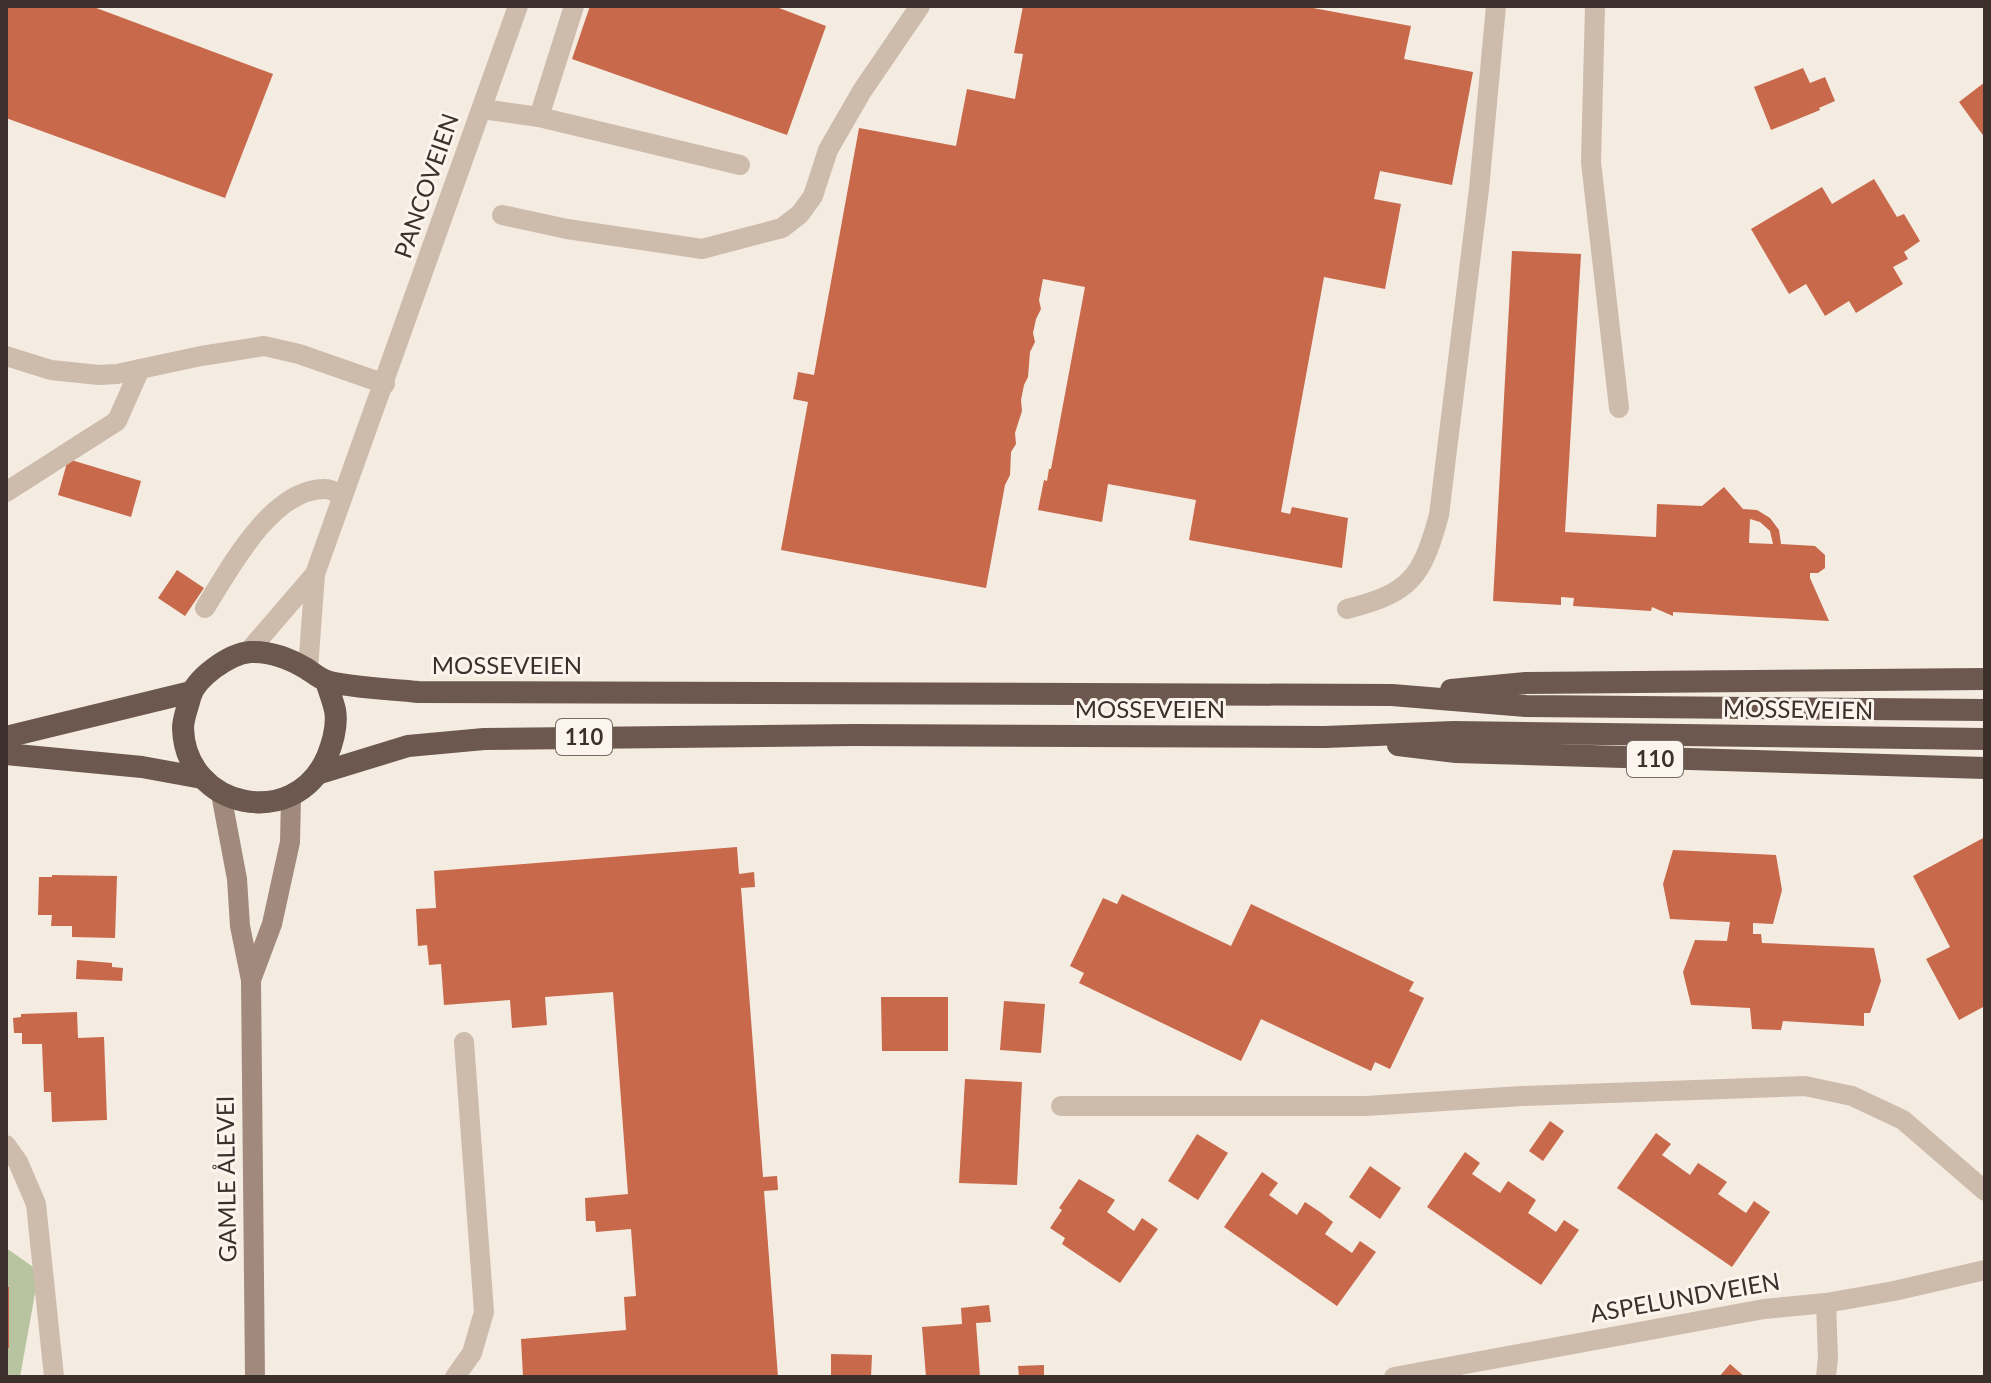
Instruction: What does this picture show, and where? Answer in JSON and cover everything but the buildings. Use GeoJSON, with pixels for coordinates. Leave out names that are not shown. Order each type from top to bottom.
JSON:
{"type":"FeatureCollection","features":[{"type":"Feature","properties":{"kind":"highway","name":"110"},"geometry":{"type":"LineString","coordinates":[[248,652],[284,656],[317,675],[335,712],[334,739],[320,773],[307,787],[291,797]]}},
{"type":"Feature","properties":{"kind":"highway"},"geometry":{"type":"LineString","coordinates":[[248,652],[217,664],[191,692],[183,726],[188,756],[202,778],[221,794],[258,804],[291,797]]}},
{"type":"Feature","properties":{"kind":"highway","name":"MOSSEVEIEN"},"geometry":{"type":"LineString","coordinates":[[317,675],[418,692],[1392,695],[1526,706],[1985,710]]}},
{"type":"Feature","properties":{"kind":"highway","name":"110"},"geometry":{"type":"LineString","coordinates":[[1392,695],[1526,683],[1985,679]]}},
{"type":"Feature","properties":{"kind":"highway"},"geometry":{"type":"LineString","coordinates":[[6,737],[191,692]]}},
{"type":"Feature","properties":{"kind":"highway","name":"MOSSEVEIEN"},"geometry":{"type":"LineString","coordinates":[[320,773],[408,746],[484,739],[854,735],[1325,737],[1454,732],[1985,739]]}},
{"type":"Feature","properties":{"kind":"highway","name":"110"},"geometry":{"type":"LineString","coordinates":[[1325,737],[1456,752],[1985,768]]}},
{"type":"Feature","properties":{"kind":"highway"},"geometry":{"type":"LineString","coordinates":[[6,754],[142,767],[202,778]]}},
{"type":"Feature","properties":{"kind":"main road","name":"GAMLE ÅLEVEI"},"geometry":{"type":"LineString","coordinates":[[221,794],[251,980],[255,1377]]}},
{"type":"Feature","properties":{"kind":"main road","name":"GAMLE ÅLEVEI"},"geometry":{"type":"LineString","coordinates":[[251,980],[272,924],[290,842],[291,797]]}},
{"type":"Feature","properties":{"kind":"street","name":"PANCOVEIEN"},"geometry":{"type":"LineString","coordinates":[[315,574],[518,6]]}},
{"type":"Feature","properties":{"kind":"street"},"geometry":{"type":"LineString","coordinates":[[539,117],[574,6]]}},
{"type":"Feature","properties":{"kind":"street"},"geometry":{"type":"LineString","coordinates":[[502,215],[567,229],[702,249],[782,228],[800,214],[813,196],[828,150],[862,91],[920,6]]}},
{"type":"Feature","properties":{"kind":"street"},"geometry":{"type":"LineString","coordinates":[[1347,609],[1396,593],[1409,582],[1420,568],[1430,546],[1439,515],[1479,189],[1496,6]]}},
{"type":"Feature","properties":{"kind":"street"},"geometry":{"type":"LineString","coordinates":[[1595,6],[1591,162],[1619,408]]}},
{"type":"Feature","properties":{"kind":"street"},"geometry":{"type":"LineString","coordinates":[[482,109],[539,117],[740,165]]}},
{"type":"Feature","properties":{"kind":"street"},"geometry":{"type":"LineString","coordinates":[[6,356],[22,363],[63,372],[99,375],[264,346],[299,354],[385,384]]}},
{"type":"Feature","properties":{"kind":"street"},"geometry":{"type":"LineString","coordinates":[[6,492],[117,421],[140,369]]}},
{"type":"Feature","properties":{"kind":"street"},"geometry":{"type":"LineString","coordinates":[[205,608],[253,532],[293,497],[326,489],[343,495]]}},
{"type":"Feature","properties":{"kind":"street"},"geometry":{"type":"LineString","coordinates":[[248,652],[315,574]]}},
{"type":"Feature","properties":{"kind":"street"},"geometry":{"type":"LineString","coordinates":[[315,574],[317,675]]}},
{"type":"Feature","properties":{"kind":"street"},"geometry":{"type":"LineString","coordinates":[[455,1377],[472,1353],[484,1312],[464,1042]]}},
{"type":"Feature","properties":{"kind":"street"},"geometry":{"type":"LineString","coordinates":[[1061,1106],[1366,1106],[1522,1096],[1805,1086],[1852,1096],[1903,1120],[1985,1191]]}},
{"type":"Feature","properties":{"kind":"street"},"geometry":{"type":"LineString","coordinates":[[6,1145],[18,1162],[36,1204],[54,1377]]}},
{"type":"Feature","properties":{"kind":"street","name":"ASPELUNDVEIEN"},"geometry":{"type":"LineString","coordinates":[[1394,1377],[1764,1309],[1826,1303],[1985,1270]]}},
{"type":"Feature","properties":{"kind":"street"},"geometry":{"type":"LineString","coordinates":[[1826,1303],[1826,1377]]}},
{"type":"Feature","properties":{"kind":"green space"},"geometry":{"type":"Polygon","coordinates":[[[6,1248],[39,1271],[20,1377],[6,1377],[6,1248]]]}}]}
